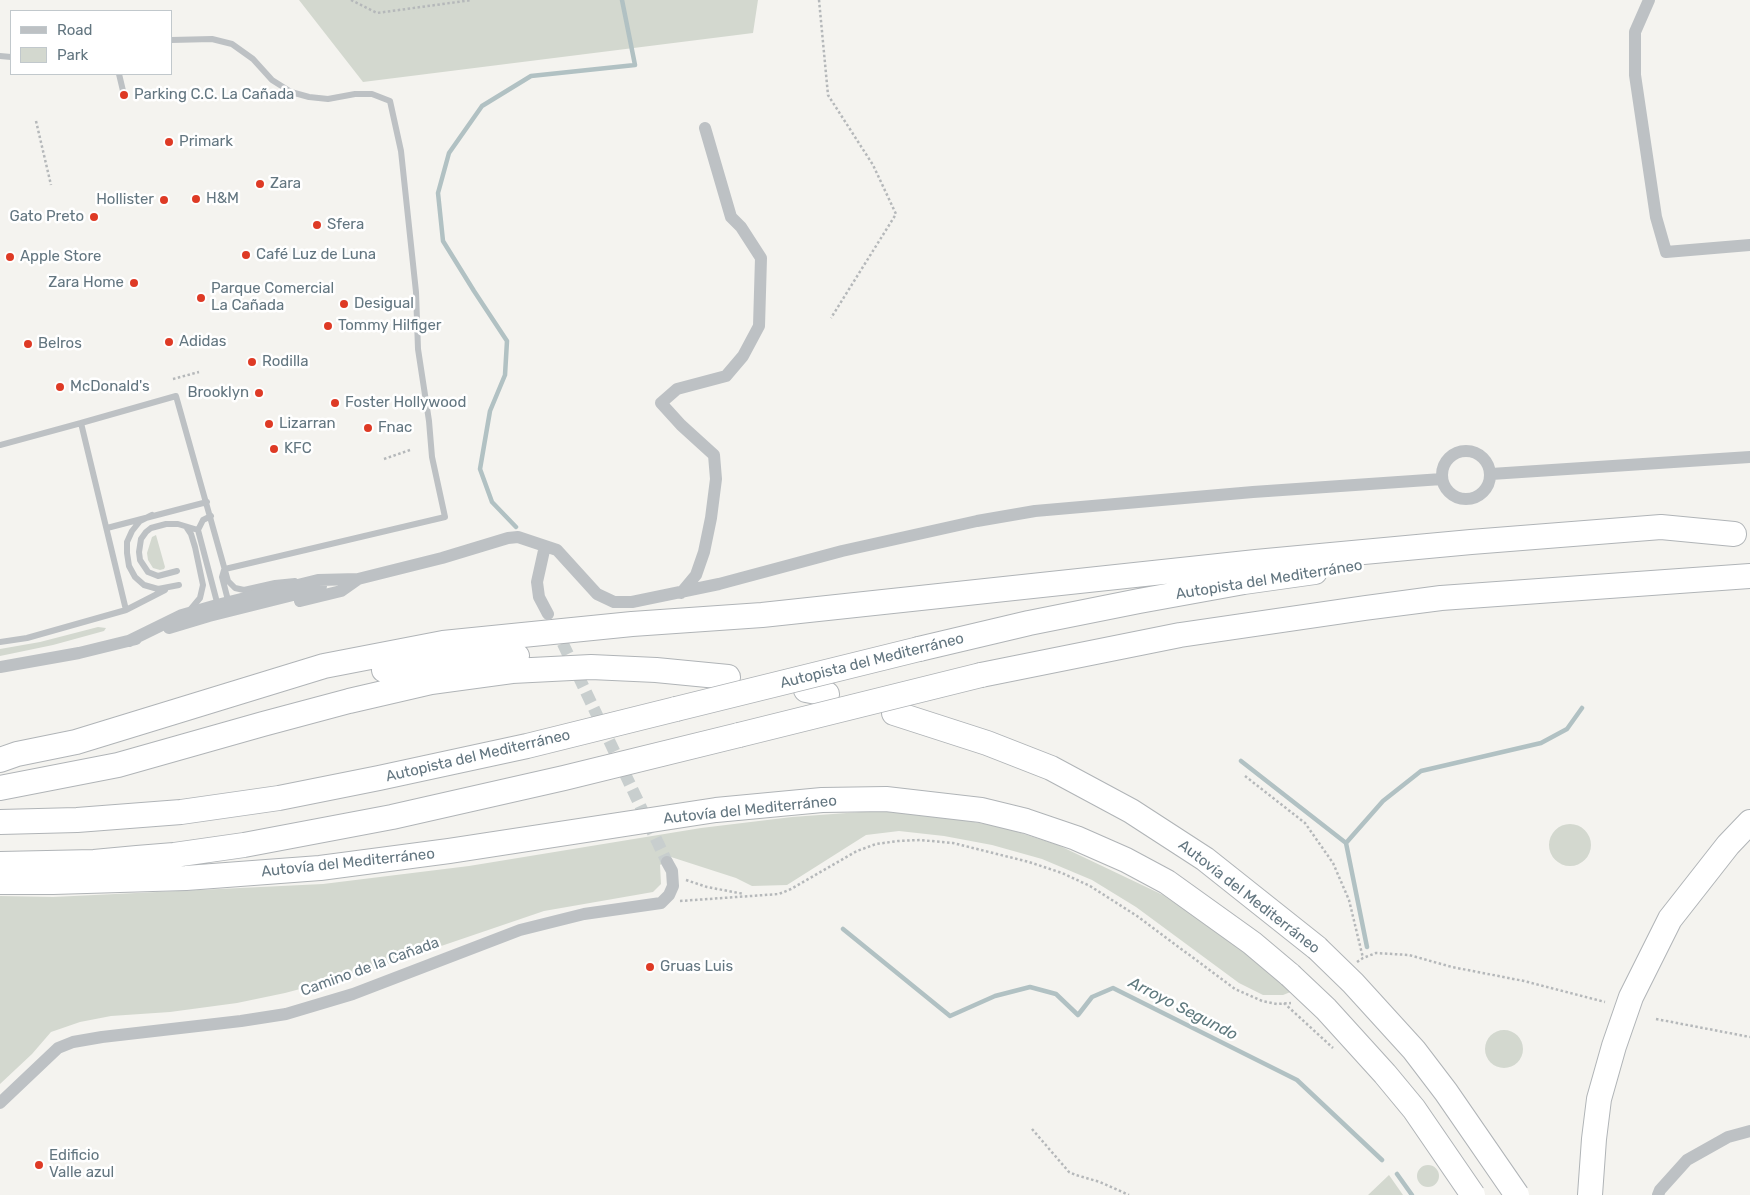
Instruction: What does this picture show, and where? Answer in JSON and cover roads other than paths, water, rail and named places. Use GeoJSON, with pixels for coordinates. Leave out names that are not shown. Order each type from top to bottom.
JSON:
{"type":"FeatureCollection","features":[{"type":"Feature","properties":{"kind":"highway"},"geometry":{"type":"LineString","coordinates":[[0,760],[17,754],[76,742],[324,666],[443,643],[632,624],[762,614],[1256,562],[1471,542],[1661,528],[1742,533]]}},
{"type":"Feature","properties":{"kind":"highway","name":"Autopista del Mediterráneo"},"geometry":{"type":"LineString","coordinates":[[0,822],[77,820],[181,812],[279,798],[527,746],[1029,623],[1244,582],[1343,568],[1543,548],[1742,533]]}},
{"type":"Feature","properties":{"kind":"highway"},"geometry":{"type":"LineString","coordinates":[[0,864],[84,862],[174,855],[392,818],[980,676],[1180,635],[1441,598],[1750,576]]}},
{"type":"Feature","properties":{"kind":"highway"},"geometry":{"type":"LineString","coordinates":[[0,764],[57,754],[178,725],[334,680],[400,667],[530,655],[585,655],[614,656],[656,670]]}},
{"type":"Feature","properties":{"kind":"highway"},"geometry":{"type":"LineString","coordinates":[[0,788],[118,765],[273,721],[431,682],[512,671],[591,667],[656,670],[728,677]]}},
{"type":"Feature","properties":{"kind":"highway","name":"Autovía del Mediterráneo"},"geometry":{"type":"LineString","coordinates":[[894,713],[987,743],[1051,768],[1131,811],[1205,860],[1317,948],[1353,983],[1414,1050],[1446,1092],[1516,1195]]}},
{"type":"Feature","properties":{"kind":"highway","name":"Autovía del Mediterráneo"},"geometry":{"type":"LineString","coordinates":[[0,882],[186,878],[320,868],[449,851],[716,810],[822,800],[886,799],[980,810],[1026,822],[1084,842],[1126,860],[1167,882],[1252,943],[1326,1008],[1385,1074],[1414,1109],[1473,1195]]}},
{"type":"Feature","properties":{"kind":"highway"},"geometry":{"type":"LineString","coordinates":[[1590,1195],[1599,1099],[1614,1046],[1631,997],[1670,919],[1728,845],[1750,822]]}},
{"type":"Feature","properties":{"kind":"street"},"geometry":{"type":"LineString","coordinates":[[1649,0],[1635,32],[1635,75],[1656,217],[1666,252],[1750,245]]}},
{"type":"Feature","properties":{"kind":"street"},"geometry":{"type":"LineString","coordinates":[[681,593],[696,575],[704,552],[716,479],[714,454],[681,425],[661,403],[677,389],[726,376],[743,356],[759,326],[761,258],[741,227],[731,217],[705,128]]}},
{"type":"Feature","properties":{"kind":"street"},"geometry":{"type":"LineString","coordinates":[[1468,450],[1478,453],[1487,462],[1491,474],[1488,487],[1470,499],[1459,498],[1449,492],[1442,479],[1443,466],[1447,460],[1454,454],[1468,450]]}},
{"type":"Feature","properties":{"kind":"street"},"geometry":{"type":"LineString","coordinates":[[1491,474],[1750,457]]}},
{"type":"Feature","properties":{"kind":"street"},"geometry":{"type":"LineString","coordinates":[[0,666],[79,653],[128,641],[225,608],[318,580],[358,579],[442,558],[508,538],[518,537],[557,550],[597,594],[614,602],[632,602],[719,584],[842,551],[977,521],[1035,511],[1253,492],[1442,479]]}},
{"type":"Feature","properties":{"kind":"street"},"geometry":{"type":"LineString","coordinates":[[545,546],[537,582],[539,597],[548,614]]}},
{"type":"Feature","properties":{"kind":"street"},"geometry":{"type":"LineString","coordinates":[[164,630],[175,633],[341,591],[358,579]]}},
{"type":"Feature","properties":{"kind":"street"},"geometry":{"type":"LineString","coordinates":[[128,641],[182,615],[305,592],[334,580]]}},
{"type":"Feature","properties":{"kind":"street","name":"Camino de la Cañada"},"geometry":{"type":"LineString","coordinates":[[0,1103],[58,1048],[73,1042],[286,1014],[353,994],[520,930],[578,915],[661,903],[669,895],[673,886],[673,875],[669,865]]}},
{"type":"Feature","properties":{"kind":"street"},"geometry":{"type":"LineString","coordinates":[[1658,1195],[1660,1190],[1687,1160],[1728,1137],[1750,1131]]}},
{"type":"Feature","properties":{"kind":"lane"},"geometry":{"type":"LineString","coordinates":[[172,40],[212,39],[232,44],[253,59],[272,80],[291,92],[309,98],[328,99],[355,94],[372,94],[390,101],[402,151],[416,292],[418,349],[429,420],[432,458],[445,517],[224,569]]}},
{"type":"Feature","properties":{"kind":"lane"},"geometry":{"type":"LineString","coordinates":[[119,75],[124,95]]}},
{"type":"Feature","properties":{"kind":"lane"},"geometry":{"type":"LineString","coordinates":[[0,445],[176,396],[211,516],[224,569],[230,584],[241,590],[286,581],[318,580]]}},
{"type":"Feature","properties":{"kind":"lane"},"geometry":{"type":"LineString","coordinates":[[80,423],[126,610]]}},
{"type":"Feature","properties":{"kind":"lane"},"geometry":{"type":"LineString","coordinates":[[107,528],[207,502]]}},
{"type":"Feature","properties":{"kind":"lane"},"geometry":{"type":"LineString","coordinates":[[152,515],[140,521],[132,530],[127,542],[129,566],[135,578],[144,585],[158,589],[170,588]]}},
{"type":"Feature","properties":{"kind":"lane"},"geometry":{"type":"LineString","coordinates":[[211,516],[202,520],[198,530],[203,550],[225,608]]}},
{"type":"Feature","properties":{"kind":"lane"},"geometry":{"type":"LineString","coordinates":[[177,571],[158,576],[148,572],[140,560],[139,546],[142,536],[151,528],[173,523],[181,524],[191,534],[203,584],[202,595],[194,606],[182,615]]}},
{"type":"Feature","properties":{"kind":"lane"},"geometry":{"type":"LineString","coordinates":[[187,528],[198,530]]}},
{"type":"Feature","properties":{"kind":"lane"},"geometry":{"type":"LineString","coordinates":[[198,563],[203,550]]}},
{"type":"Feature","properties":{"kind":"lane"},"geometry":{"type":"LineString","coordinates":[[224,569],[222,577],[225,608]]}},
{"type":"Feature","properties":{"kind":"lane"},"geometry":{"type":"LineString","coordinates":[[0,642],[27,638],[126,610],[179,585]]}},
{"type":"Feature","properties":{"kind":"waterway","name":"Arroyo Segundo"},"geometry":{"type":"LineString","coordinates":[[516,527],[492,502],[480,469],[490,411],[505,375],[507,341],[443,241],[438,193],[449,153],[482,106],[531,76],[635,65],[622,0]]}},
{"type":"Feature","properties":{"kind":"waterway"},"geometry":{"type":"LineString","coordinates":[[1367,947],[1346,843],[1383,801],[1421,771],[1541,743],[1567,729],[1582,708]]}},
{"type":"Feature","properties":{"kind":"waterway"},"geometry":{"type":"LineString","coordinates":[[1241,761],[1346,843]]}},
{"type":"Feature","properties":{"kind":"waterway","name":"Arroyo Segundo"},"geometry":{"type":"LineString","coordinates":[[843,929],[950,1016],[995,996],[1030,987],[1056,994],[1078,1015],[1092,997],[1113,988],[1297,1080],[1382,1160]]}},
{"type":"Feature","properties":{"kind":"waterway","name":"Arroyo Segundo"},"geometry":{"type":"LineString","coordinates":[[1397,1174],[1412,1195]]}},
{"type":"Feature","properties":{"kind":"tunnel"},"geometry":{"type":"LineString","coordinates":[[555,627],[667,862]]}},
{"type":"Feature","properties":{"kind":"place","name":"Parking C.C. La Cañada"},"geometry":{"type":"Point","coordinates":[124,95]}},
{"type":"Feature","properties":{"kind":"place","name":"Primark"},"geometry":{"type":"Point","coordinates":[169,142]}},
{"type":"Feature","properties":{"kind":"place","name":"Zara"},"geometry":{"type":"Point","coordinates":[260,184]}},
{"type":"Feature","properties":{"kind":"place","name":"H&M"},"geometry":{"type":"Point","coordinates":[196,199]}},
{"type":"Feature","properties":{"kind":"place","name":"Hollister"},"geometry":{"type":"Point","coordinates":[164,200]}},
{"type":"Feature","properties":{"kind":"place","name":"Gato Preto"},"geometry":{"type":"Point","coordinates":[94,217]}},
{"type":"Feature","properties":{"kind":"place","name":"Sfera"},"geometry":{"type":"Point","coordinates":[317,225]}},
{"type":"Feature","properties":{"kind":"place","name":"Café Luz de Luna"},"geometry":{"type":"Point","coordinates":[246,255]}},
{"type":"Feature","properties":{"kind":"place","name":"Apple Store"},"geometry":{"type":"Point","coordinates":[10,257]}},
{"type":"Feature","properties":{"kind":"place","name":"Zara Home"},"geometry":{"type":"Point","coordinates":[134,283]}},
{"type":"Feature","properties":{"kind":"place","name":"Parque Comercial La Cañada"},"geometry":{"type":"Point","coordinates":[201,298]}},
{"type":"Feature","properties":{"kind":"place","name":"Desigual"},"geometry":{"type":"Point","coordinates":[344,304]}},
{"type":"Feature","properties":{"kind":"place","name":"Tommy Hilfiger"},"geometry":{"type":"Point","coordinates":[328,326]}},
{"type":"Feature","properties":{"kind":"place","name":"Adidas"},"geometry":{"type":"Point","coordinates":[169,342]}},
{"type":"Feature","properties":{"kind":"place","name":"Belros"},"geometry":{"type":"Point","coordinates":[28,344]}},
{"type":"Feature","properties":{"kind":"place","name":"Rodilla"},"geometry":{"type":"Point","coordinates":[252,362]}},
{"type":"Feature","properties":{"kind":"place","name":"McDonald's"},"geometry":{"type":"Point","coordinates":[60,387]}},
{"type":"Feature","properties":{"kind":"place","name":"Brooklyn"},"geometry":{"type":"Point","coordinates":[259,393]}},
{"type":"Feature","properties":{"kind":"place","name":"Foster Hollywood"},"geometry":{"type":"Point","coordinates":[335,403]}},
{"type":"Feature","properties":{"kind":"place","name":"Lizarran"},"geometry":{"type":"Point","coordinates":[269,424]}},
{"type":"Feature","properties":{"kind":"place","name":"Fnac"},"geometry":{"type":"Point","coordinates":[368,428]}},
{"type":"Feature","properties":{"kind":"place","name":"KFC"},"geometry":{"type":"Point","coordinates":[274,449]}},
{"type":"Feature","properties":{"kind":"place","name":"Gruas Luis"},"geometry":{"type":"Point","coordinates":[650,967]}},
{"type":"Feature","properties":{"kind":"place","name":"Edificio Valle azul"},"geometry":{"type":"Point","coordinates":[39,1165]}}]}
